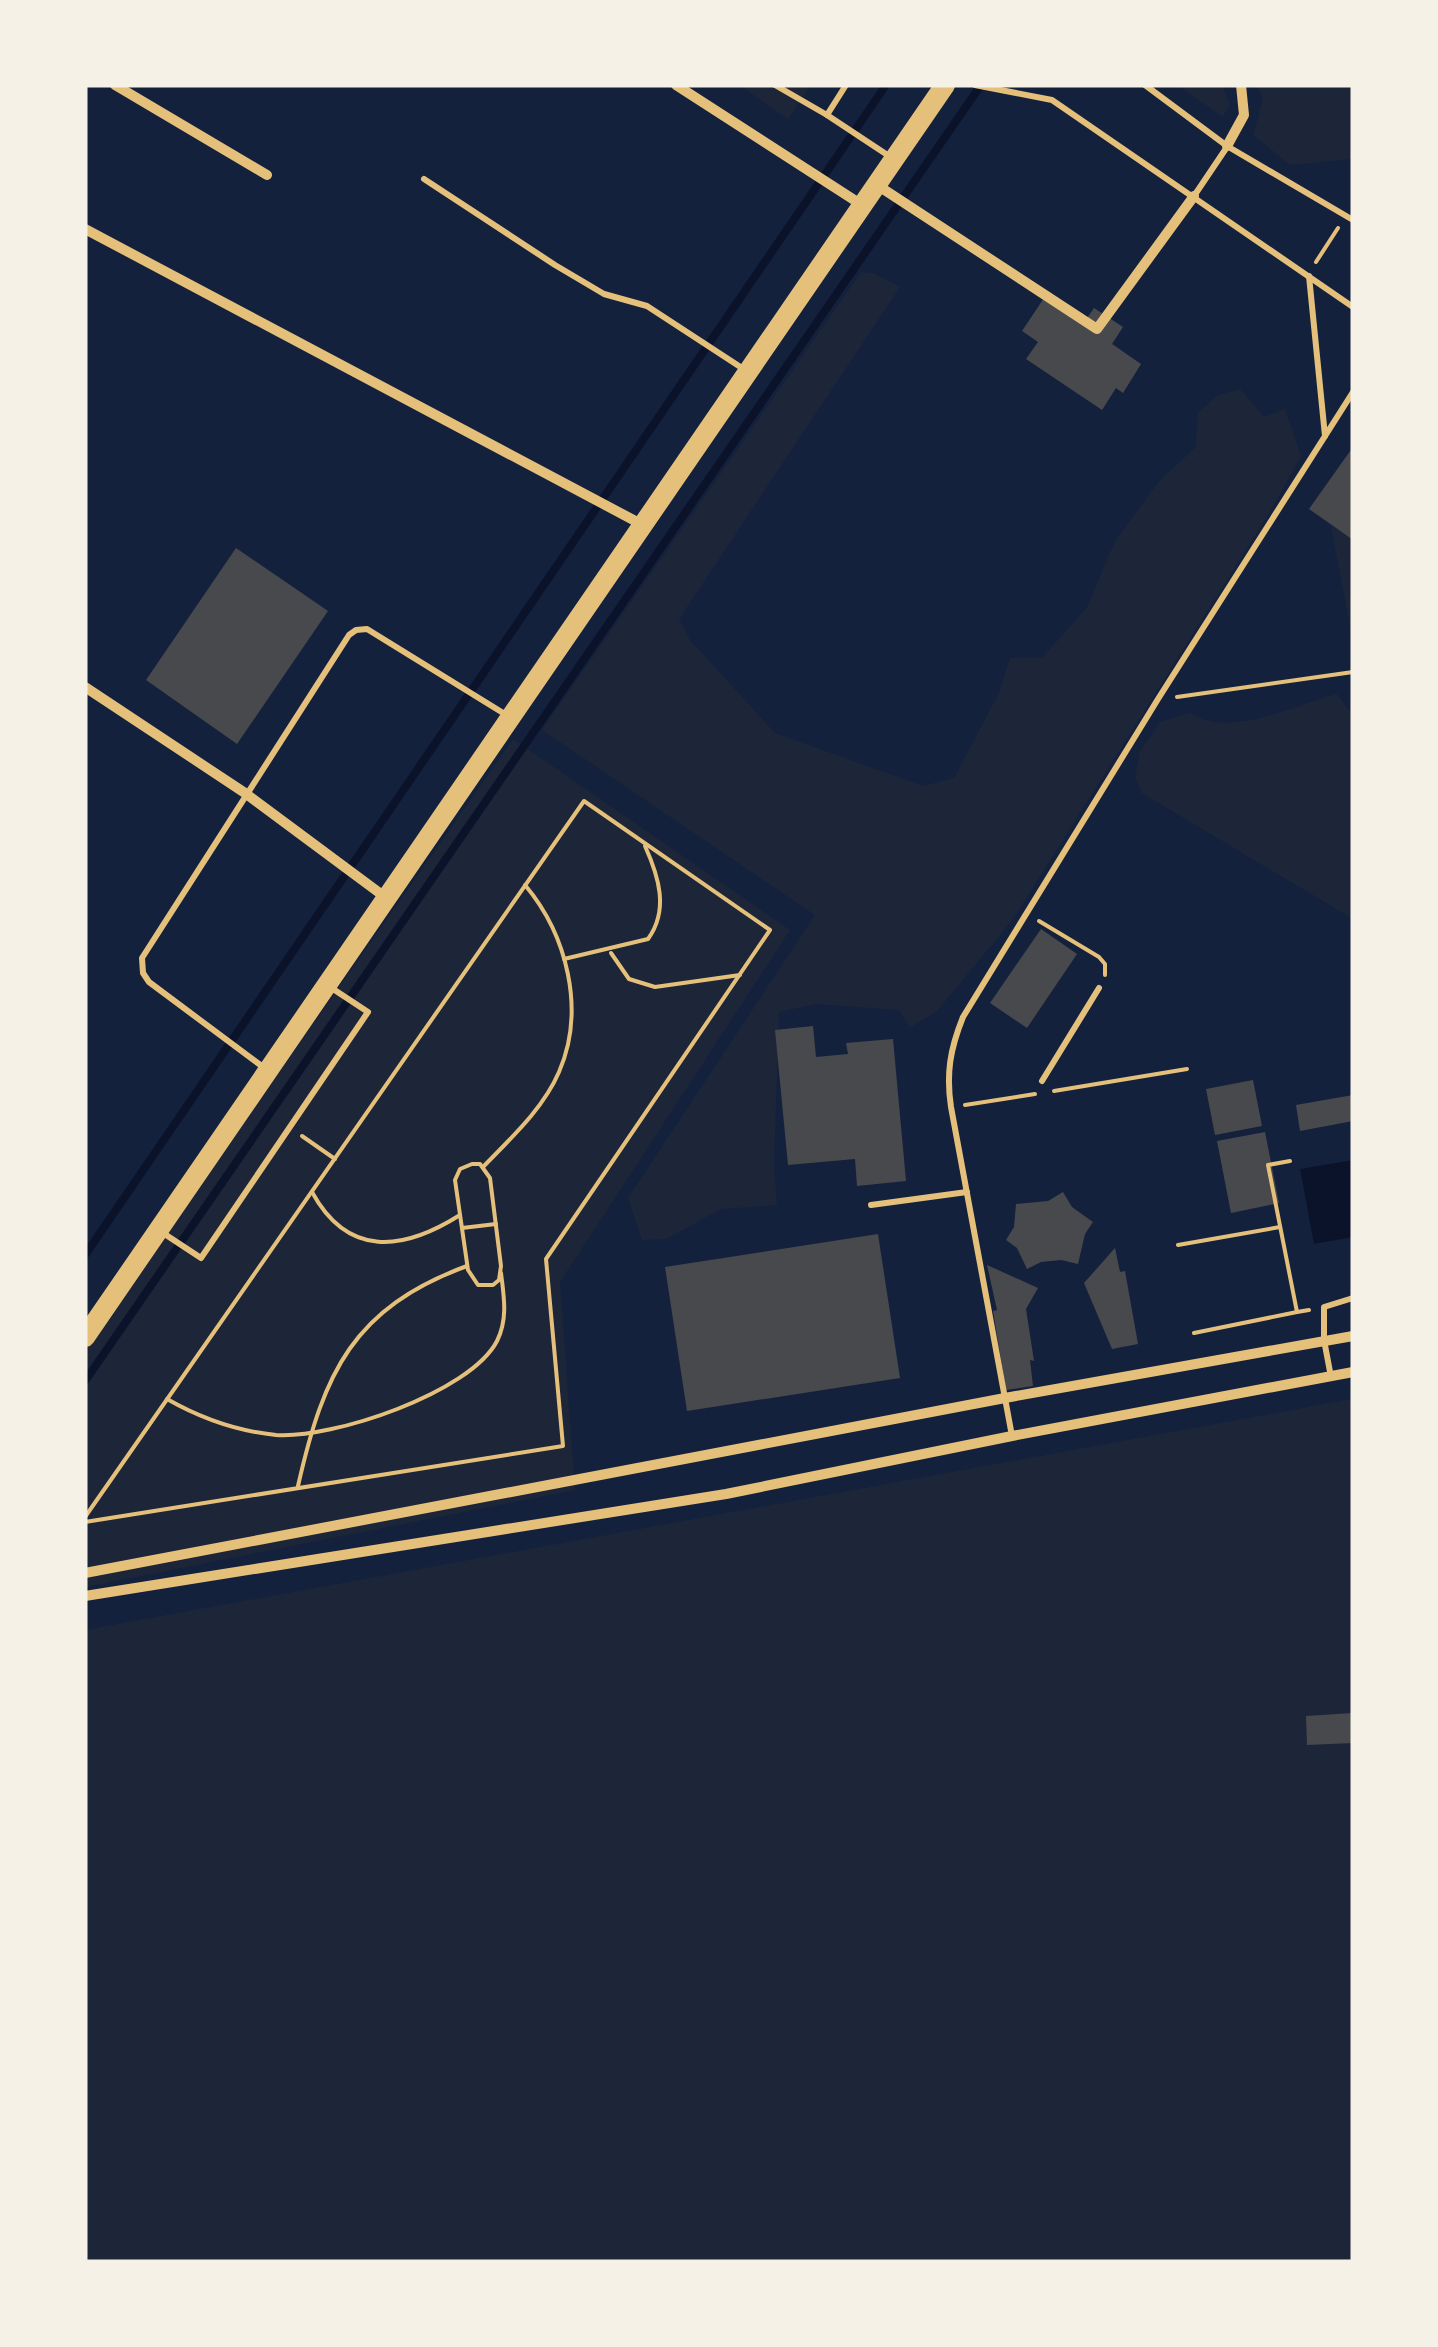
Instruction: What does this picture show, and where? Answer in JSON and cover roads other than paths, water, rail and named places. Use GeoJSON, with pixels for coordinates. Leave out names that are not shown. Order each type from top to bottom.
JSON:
{"type":"FeatureCollection","features":[{"type":"Feature","properties":{"kind":"highway"},"geometry":{"type":"LineString","coordinates":[[85,1337],[945,85]]}},
{"type":"Feature","properties":{"kind":"street"},"geometry":{"type":"LineString","coordinates":[[115,85],[267,175]]}},
{"type":"Feature","properties":{"kind":"street"},"geometry":{"type":"LineString","coordinates":[[676,85],[862,205]]}},
{"type":"Feature","properties":{"kind":"street"},"geometry":{"type":"LineString","coordinates":[[1228,146],[1244,115],[1241,85]]}},
{"type":"Feature","properties":{"kind":"street"},"geometry":{"type":"LineString","coordinates":[[877,185],[1097,329],[1194,196]]}},
{"type":"Feature","properties":{"kind":"street"},"geometry":{"type":"LineString","coordinates":[[85,229],[641,524]]}},
{"type":"Feature","properties":{"kind":"street"},"geometry":{"type":"LineString","coordinates":[[85,687],[244,794],[385,897]]}},
{"type":"Feature","properties":{"kind":"street"},"geometry":{"type":"LineString","coordinates":[[85,1573],[1353,1336]]}},
{"type":"Feature","properties":{"kind":"street"},"geometry":{"type":"LineString","coordinates":[[85,1596],[726,1494],[1353,1372]]}},
{"type":"Feature","properties":{"kind":"lane"},"geometry":{"type":"LineString","coordinates":[[775,85],[896,160]]}},
{"type":"Feature","properties":{"kind":"lane"},"geometry":{"type":"LineString","coordinates":[[827,115],[846,85]]}},
{"type":"Feature","properties":{"kind":"lane"},"geometry":{"type":"LineString","coordinates":[[975,85],[1052,100],[1353,307]]}},
{"type":"Feature","properties":{"kind":"lane"},"geometry":{"type":"LineString","coordinates":[[1145,85],[1228,146],[1350,216]]}},
{"type":"Feature","properties":{"kind":"lane"},"geometry":{"type":"LineString","coordinates":[[1194,196],[1228,146]]}},
{"type":"Feature","properties":{"kind":"lane"},"geometry":{"type":"LineString","coordinates":[[424,179],[555,265],[604,294],[647,306],[746,371]]}},
{"type":"Feature","properties":{"kind":"lane"},"geometry":{"type":"LineString","coordinates":[[1308,274],[1325,436]]}},
{"type":"Feature","properties":{"kind":"lane"},"geometry":{"type":"LineString","coordinates":[[1012,1436],[951,1108],[947,1079],[952,1046],[962,1017],[1353,392]]}},
{"type":"Feature","properties":{"kind":"lane"},"geometry":{"type":"LineString","coordinates":[[268,1071],[150,982],[141,966],[146,949],[349,635],[367,630],[510,716]]}},
{"type":"Feature","properties":{"kind":"lane"},"geometry":{"type":"LineString","coordinates":[[159,1230],[201,1258],[290,1128],[368,1012],[326,984]]}},
{"type":"Feature","properties":{"kind":"lane"},"geometry":{"type":"LineString","coordinates":[[1042,1081],[1099,988]]}},
{"type":"Feature","properties":{"kind":"lane"},"geometry":{"type":"LineString","coordinates":[[871,1205],[967,1192]]}},
{"type":"Feature","properties":{"kind":"lane"},"geometry":{"type":"LineString","coordinates":[[1331,1376],[1324,1340],[1324,1307],[1353,1298]]}},
{"type":"Feature","properties":{"kind":"waterway"},"geometry":{"type":"LineString","coordinates":[[85,1255],[886,85]]}},
{"type":"Feature","properties":{"kind":"waterway"},"geometry":{"type":"LineString","coordinates":[[85,1381],[981,85]]}}]}
